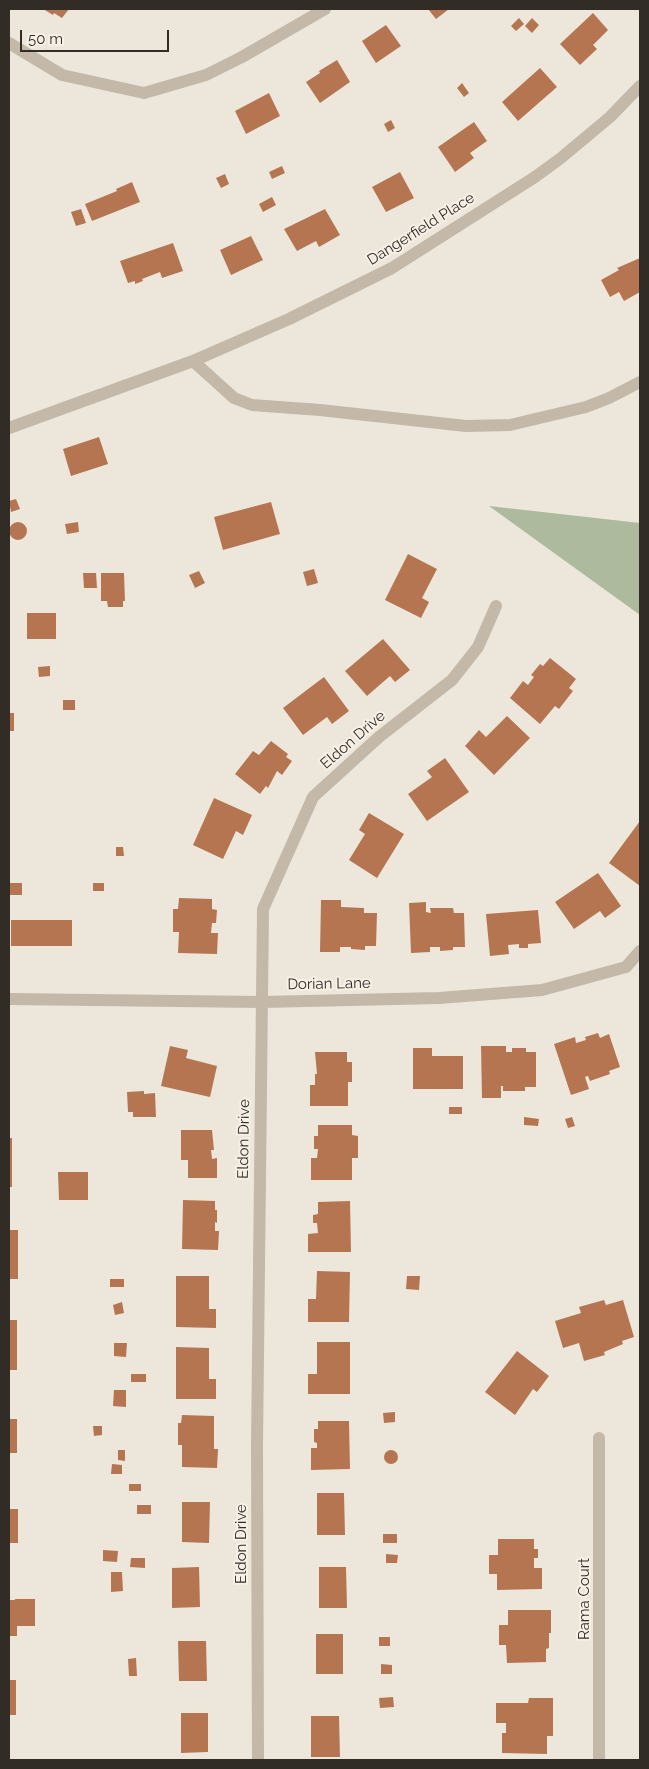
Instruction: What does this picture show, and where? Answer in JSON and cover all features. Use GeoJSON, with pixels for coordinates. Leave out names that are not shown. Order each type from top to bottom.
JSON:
{"type":"FeatureCollection","features":[{"type":"Feature","properties":{"kind":"street"},"geometry":{"type":"LineString","coordinates":[[9,43],[62,75],[144,93],[206,74],[242,57],[308,13],[325,9]]}},
{"type":"Feature","properties":{"kind":"street","name":"Dangerfield Place"},"geometry":{"type":"LineString","coordinates":[[9,428],[193,361],[289,319],[392,268],[535,177],[561,158],[610,117],[640,86]]}},
{"type":"Feature","properties":{"kind":"street"},"geometry":{"type":"LineString","coordinates":[[193,361],[234,398],[252,406],[320,410],[466,426],[510,425],[586,407],[640,382]]}},
{"type":"Feature","properties":{"kind":"street","name":"Eldon Drive"},"geometry":{"type":"LineString","coordinates":[[258,1760],[257,1445],[263,909],[313,797],[379,738],[452,680],[478,647],[496,606]]}},
{"type":"Feature","properties":{"kind":"street","name":"Dorian Lane"},"geometry":{"type":"LineString","coordinates":[[9,999],[262,1002],[438,998],[542,990],[626,966],[640,952]]}},
{"type":"Feature","properties":{"kind":"street","name":"Rama Court"},"geometry":{"type":"LineString","coordinates":[[599,1438],[599,1760]]}},
{"type":"Feature","properties":{"kind":"green space"},"geometry":{"type":"Polygon","coordinates":[[[489,506],[640,523],[640,615],[489,506]]]}},
{"type":"Feature","properties":{"kind":"building"},"geometry":{"type":"Polygon","coordinates":[[[43,9],[69,9],[62,18],[43,9]]]}},
{"type":"Feature","properties":{"kind":"building"},"geometry":{"type":"Polygon","coordinates":[[[428,9],[449,9],[436,19],[428,9]]]}},
{"type":"Feature","properties":{"kind":"building"},"geometry":{"type":"Polygon","coordinates":[[[593,13],[608,30],[593,45],[597,49],[580,65],[560,44],[593,13]]]}},
{"type":"Feature","properties":{"kind":"building"},"geometry":{"type":"Polygon","coordinates":[[[519,18],[524,24],[516,31],[511,26],[519,18]]]}},
{"type":"Feature","properties":{"kind":"building"},"geometry":{"type":"Polygon","coordinates":[[[532,18],[539,25],[532,33],[525,26],[532,18]]]}},
{"type":"Feature","properties":{"kind":"building"},"geometry":{"type":"Polygon","coordinates":[[[386,25],[401,46],[376,63],[362,41],[386,25]]]}},
{"type":"Feature","properties":{"kind":"building"},"geometry":{"type":"Polygon","coordinates":[[[337,60],[350,82],[320,103],[306,82],[337,60]]]}},
{"type":"Feature","properties":{"kind":"building"},"geometry":{"type":"Polygon","coordinates":[[[540,68],[557,87],[518,121],[502,102],[540,68]]]}},
{"type":"Feature","properties":{"kind":"building"},"geometry":{"type":"Polygon","coordinates":[[[462,83],[469,93],[464,97],[457,88],[462,83]]]}},
{"type":"Feature","properties":{"kind":"building"},"geometry":{"type":"Polygon","coordinates":[[[269,93],[280,116],[246,134],[235,111],[269,93]]]}},
{"type":"Feature","properties":{"kind":"building"},"geometry":{"type":"Polygon","coordinates":[[[391,120],[395,128],[388,132],[384,124],[391,120]]]}},
{"type":"Feature","properties":{"kind":"building"},"geometry":{"type":"Polygon","coordinates":[[[474,122],[487,141],[470,153],[474,158],[455,172],[438,147],[474,122]]]}},
{"type":"Feature","properties":{"kind":"building"},"geometry":{"type":"Polygon","coordinates":[[[282,166],[285,173],[272,179],[269,172],[282,166]]]}},
{"type":"Feature","properties":{"kind":"building"},"geometry":{"type":"Polygon","coordinates":[[[400,172],[414,198],[386,212],[372,187],[400,172]]]}},
{"type":"Feature","properties":{"kind":"building"},"geometry":{"type":"Polygon","coordinates":[[[225,174],[229,184],[221,188],[216,178],[225,174]]]}},
{"type":"Feature","properties":{"kind":"building"},"geometry":{"type":"Polygon","coordinates":[[[132,182],[140,202],[92,221],[85,204],[117,191],[116,189],[132,182]]]}},
{"type":"Feature","properties":{"kind":"building"},"geometry":{"type":"Polygon","coordinates":[[[272,197],[276,205],[263,212],[259,204],[272,197]]]}},
{"type":"Feature","properties":{"kind":"building"},"geometry":{"type":"Polygon","coordinates":[[[81,209],[86,223],[76,226],[71,212],[81,209]]]}},
{"type":"Feature","properties":{"kind":"building"},"geometry":{"type":"Polygon","coordinates":[[[325,209],[340,235],[319,247],[316,241],[297,251],[284,229],[325,209]]]}},
{"type":"Feature","properties":{"kind":"building"},"geometry":{"type":"Polygon","coordinates":[[[251,236],[263,260],[231,275],[220,250],[251,236]]]}},
{"type":"Feature","properties":{"kind":"building"},"geometry":{"type":"Polygon","coordinates":[[[173,243],[183,271],[162,278],[160,272],[135,284],[135,281],[128,283],[120,261],[173,243]]]}},
{"type":"Feature","properties":{"kind":"building"},"geometry":{"type":"Polygon","coordinates":[[[640,258],[640,292],[624,301],[619,292],[610,297],[601,280],[619,270],[617,268],[640,258]]]}},
{"type":"Feature","properties":{"kind":"building"},"geometry":{"type":"Polygon","coordinates":[[[99,437],[108,464],[71,476],[63,449],[99,437]]]}},
{"type":"Feature","properties":{"kind":"building"},"geometry":{"type":"Polygon","coordinates":[[[16,499],[20,509],[11,512],[9,501],[16,499]]]}},
{"type":"Feature","properties":{"kind":"building"},"geometry":{"type":"Polygon","coordinates":[[[271,502],[280,534],[223,550],[214,517],[271,502]]]}},
{"type":"Feature","properties":{"kind":"building"},"geometry":{"type":"Polygon","coordinates":[[[18,522],[24,525],[27,531],[24,537],[18,540],[12,537],[9,531],[12,525],[18,522]]]}},
{"type":"Feature","properties":{"kind":"building"},"geometry":{"type":"Polygon","coordinates":[[[78,522],[79,532],[67,534],[65,524],[78,522]]]}},
{"type":"Feature","properties":{"kind":"building"},"geometry":{"type":"Polygon","coordinates":[[[408,554],[437,569],[422,598],[429,602],[421,618],[385,600],[408,554]]]}},
{"type":"Feature","properties":{"kind":"building"},"geometry":{"type":"Polygon","coordinates":[[[314,569],[318,583],[307,586],[303,572],[314,569]]]}},
{"type":"Feature","properties":{"kind":"building"},"geometry":{"type":"Polygon","coordinates":[[[199,571],[205,583],[195,588],[189,575],[199,571]]]}},
{"type":"Feature","properties":{"kind":"building"},"geometry":{"type":"Polygon","coordinates":[[[83,573],[96,573],[97,588],[84,588],[83,573]]]}},
{"type":"Feature","properties":{"kind":"building"},"geometry":{"type":"Polygon","coordinates":[[[101,573],[124,573],[125,601],[123,601],[123,607],[108,607],[107,601],[101,601],[101,573]]]}},
{"type":"Feature","properties":{"kind":"building"},"geometry":{"type":"Polygon","coordinates":[[[27,613],[56,613],[56,639],[27,639],[27,613]]]}},
{"type":"Feature","properties":{"kind":"building"},"geometry":{"type":"Polygon","coordinates":[[[383,639],[410,670],[395,682],[390,676],[367,696],[345,671],[383,639]]]}},
{"type":"Feature","properties":{"kind":"building"},"geometry":{"type":"Polygon","coordinates":[[[550,658],[576,679],[569,688],[573,691],[559,709],[555,706],[540,724],[510,698],[523,681],[528,685],[534,677],[531,675],[540,664],[543,666],[550,658]]]}},
{"type":"Feature","properties":{"kind":"building"},"geometry":{"type":"Polygon","coordinates":[[[50,666],[50,676],[39,677],[38,667],[50,666]]]}},
{"type":"Feature","properties":{"kind":"building"},"geometry":{"type":"Polygon","coordinates":[[[324,677],[349,711],[332,724],[327,717],[303,735],[283,708],[324,677]]]}},
{"type":"Feature","properties":{"kind":"building"},"geometry":{"type":"Polygon","coordinates":[[[63,700],[75,700],[75,710],[63,710],[63,700]]]}},
{"type":"Feature","properties":{"kind":"building"},"geometry":{"type":"Polygon","coordinates":[[[9,713],[14,713],[14,731],[9,731],[9,713]]]}},
{"type":"Feature","properties":{"kind":"building"},"geometry":{"type":"Polygon","coordinates":[[[507,716],[530,738],[494,775],[465,746],[479,730],[486,737],[507,716]]]}},
{"type":"Feature","properties":{"kind":"building"},"geometry":{"type":"Polygon","coordinates":[[[271,741],[288,754],[286,757],[292,761],[282,775],[277,771],[268,788],[266,786],[260,794],[235,774],[253,751],[259,755],[271,741]]]}},
{"type":"Feature","properties":{"kind":"building"},"geometry":{"type":"Polygon","coordinates":[[[445,758],[469,792],[427,821],[408,794],[432,777],[427,771],[445,758]]]}},
{"type":"Feature","properties":{"kind":"building"},"geometry":{"type":"Polygon","coordinates":[[[214,798],[252,815],[243,835],[236,831],[223,859],[193,845],[214,798]]]}},
{"type":"Feature","properties":{"kind":"building"},"geometry":{"type":"Polygon","coordinates":[[[369,813],[404,834],[377,878],[349,860],[365,834],[359,830],[369,813]]]}},
{"type":"Feature","properties":{"kind":"building"},"geometry":{"type":"Polygon","coordinates":[[[640,821],[640,886],[609,863],[640,821]]]}},
{"type":"Feature","properties":{"kind":"building"},"geometry":{"type":"Polygon","coordinates":[[[116,847],[123,847],[124,856],[116,856],[116,847]]]}},
{"type":"Feature","properties":{"kind":"building"},"geometry":{"type":"Polygon","coordinates":[[[598,873],[621,906],[605,918],[600,911],[574,929],[555,902],[598,873]]]}},
{"type":"Feature","properties":{"kind":"building"},"geometry":{"type":"Polygon","coordinates":[[[9,883],[22,883],[22,895],[9,895],[9,883]]]}},
{"type":"Feature","properties":{"kind":"building"},"geometry":{"type":"Polygon","coordinates":[[[93,883],[104,883],[104,891],[93,891],[93,883]]]}},
{"type":"Feature","properties":{"kind":"building"},"geometry":{"type":"Polygon","coordinates":[[[179,898],[212,899],[212,909],[217,910],[216,923],[212,923],[211,933],[218,933],[217,954],[178,953],[179,932],[173,932],[173,909],[178,909],[179,898]]]}},
{"type":"Feature","properties":{"kind":"building"},"geometry":{"type":"Polygon","coordinates":[[[321,900],[341,900],[341,907],[364,908],[364,913],[377,913],[376,946],[365,946],[365,950],[340,947],[340,952],[320,952],[321,900]]]}},
{"type":"Feature","properties":{"kind":"building"},"geometry":{"type":"Polygon","coordinates":[[[426,902],[426,912],[431,913],[430,908],[453,908],[454,913],[464,913],[465,947],[453,947],[453,950],[440,951],[440,947],[430,947],[430,952],[411,953],[409,903],[426,902]]]}},
{"type":"Feature","properties":{"kind":"building"},"geometry":{"type":"Polygon","coordinates":[[[538,910],[541,943],[528,944],[528,948],[519,948],[519,944],[508,945],[509,954],[490,956],[486,914],[538,910]]]}},
{"type":"Feature","properties":{"kind":"building"},"geometry":{"type":"Polygon","coordinates":[[[11,920],[72,920],[72,946],[11,946],[11,920]]]}},
{"type":"Feature","properties":{"kind":"building"},"geometry":{"type":"Polygon","coordinates":[[[598,1033],[600,1038],[609,1034],[620,1067],[609,1071],[610,1074],[590,1081],[588,1076],[585,1077],[589,1089],[571,1095],[554,1044],[575,1037],[576,1043],[586,1040],[585,1037],[598,1033]]]}},
{"type":"Feature","properties":{"kind":"building"},"geometry":{"type":"Polygon","coordinates":[[[170,1046],[188,1050],[186,1058],[217,1066],[210,1097],[161,1086],[170,1046]]]}},
{"type":"Feature","properties":{"kind":"building"},"geometry":{"type":"Polygon","coordinates":[[[481,1046],[506,1046],[506,1052],[512,1052],[512,1048],[526,1048],[526,1052],[536,1052],[536,1087],[525,1087],[525,1091],[503,1091],[503,1086],[501,1086],[501,1098],[482,1098],[481,1046]]]}},
{"type":"Feature","properties":{"kind":"building"},"geometry":{"type":"Polygon","coordinates":[[[413,1048],[432,1048],[432,1056],[463,1056],[463,1089],[413,1089],[413,1048]]]}},
{"type":"Feature","properties":{"kind":"building"},"geometry":{"type":"Polygon","coordinates":[[[315,1052],[347,1052],[347,1062],[352,1062],[352,1082],[348,1082],[348,1106],[310,1106],[310,1085],[315,1085],[315,1074],[317,1074],[315,1052]]]}},
{"type":"Feature","properties":{"kind":"building"},"geometry":{"type":"Polygon","coordinates":[[[144,1091],[144,1094],[155,1093],[156,1117],[133,1117],[133,1112],[128,1112],[127,1092],[144,1091]]]}},
{"type":"Feature","properties":{"kind":"building"},"geometry":{"type":"Polygon","coordinates":[[[449,1107],[462,1107],[462,1114],[449,1114],[449,1107]]]}},
{"type":"Feature","properties":{"kind":"building"},"geometry":{"type":"Polygon","coordinates":[[[524,1117],[539,1119],[538,1126],[524,1125],[524,1117]]]}},
{"type":"Feature","properties":{"kind":"building"},"geometry":{"type":"Polygon","coordinates":[[[572,1117],[575,1126],[568,1128],[565,1119],[572,1117]]]}},
{"type":"Feature","properties":{"kind":"building"},"geometry":{"type":"Polygon","coordinates":[[[318,1125],[352,1125],[352,1135],[358,1136],[358,1158],[352,1158],[352,1180],[311,1180],[311,1158],[317,1158],[318,1149],[314,1149],[314,1136],[318,1136],[318,1125]]]}},
{"type":"Feature","properties":{"kind":"building"},"geometry":{"type":"Polygon","coordinates":[[[181,1130],[212,1130],[214,1150],[211,1150],[212,1159],[217,1158],[217,1178],[188,1178],[188,1160],[181,1160],[181,1130]]]}},
{"type":"Feature","properties":{"kind":"building"},"geometry":{"type":"Polygon","coordinates":[[[9,1138],[12,1138],[12,1187],[9,1187],[9,1138]]]}},
{"type":"Feature","properties":{"kind":"building"},"geometry":{"type":"Polygon","coordinates":[[[58,1172],[88,1172],[88,1200],[59,1200],[58,1172]]]}},
{"type":"Feature","properties":{"kind":"building"},"geometry":{"type":"Polygon","coordinates":[[[183,1200],[215,1201],[217,1223],[215,1222],[215,1231],[219,1231],[218,1250],[182,1249],[183,1200]]]}},
{"type":"Feature","properties":{"kind":"building"},"geometry":{"type":"Polygon","coordinates":[[[350,1201],[351,1252],[308,1252],[308,1234],[318,1233],[317,1223],[313,1223],[313,1215],[318,1214],[318,1202],[350,1201]]]}},
{"type":"Feature","properties":{"kind":"building"},"geometry":{"type":"Polygon","coordinates":[[[9,1230],[18,1230],[18,1279],[9,1279],[9,1230]]]}},
{"type":"Feature","properties":{"kind":"building"},"geometry":{"type":"Polygon","coordinates":[[[317,1271],[350,1272],[349,1322],[308,1322],[308,1299],[316,1299],[317,1271]]]}},
{"type":"Feature","properties":{"kind":"building"},"geometry":{"type":"Polygon","coordinates":[[[176,1276],[209,1276],[209,1309],[216,1309],[216,1328],[176,1327],[176,1276]]]}},
{"type":"Feature","properties":{"kind":"building"},"geometry":{"type":"Polygon","coordinates":[[[407,1276],[420,1276],[419,1290],[406,1289],[407,1276]]]}},
{"type":"Feature","properties":{"kind":"building"},"geometry":{"type":"Polygon","coordinates":[[[110,1279],[124,1279],[124,1287],[110,1287],[110,1279]]]}},
{"type":"Feature","properties":{"kind":"building"},"geometry":{"type":"Polygon","coordinates":[[[604,1300],[606,1305],[623,1300],[634,1337],[622,1341],[623,1344],[604,1352],[605,1355],[584,1361],[579,1343],[563,1348],[555,1321],[581,1313],[579,1307],[604,1300]]]}},
{"type":"Feature","properties":{"kind":"building"},"geometry":{"type":"Polygon","coordinates":[[[122,1302],[124,1313],[115,1315],[113,1305],[122,1302]]]}},
{"type":"Feature","properties":{"kind":"building"},"geometry":{"type":"Polygon","coordinates":[[[9,1320],[17,1320],[17,1370],[9,1370],[9,1320]]]}},
{"type":"Feature","properties":{"kind":"building"},"geometry":{"type":"Polygon","coordinates":[[[317,1342],[350,1342],[350,1394],[308,1394],[308,1374],[317,1374],[317,1342]]]}},
{"type":"Feature","properties":{"kind":"building"},"geometry":{"type":"Polygon","coordinates":[[[114,1343],[127,1343],[126,1357],[114,1356],[114,1343]]]}},
{"type":"Feature","properties":{"kind":"building"},"geometry":{"type":"Polygon","coordinates":[[[176,1347],[209,1348],[209,1379],[216,1379],[216,1399],[176,1399],[176,1347]]]}},
{"type":"Feature","properties":{"kind":"building"},"geometry":{"type":"Polygon","coordinates":[[[517,1351],[549,1376],[537,1392],[533,1389],[515,1415],[485,1392],[517,1351]]]}},
{"type":"Feature","properties":{"kind":"building"},"geometry":{"type":"Polygon","coordinates":[[[131,1374],[146,1374],[146,1382],[131,1382],[131,1374]]]}},
{"type":"Feature","properties":{"kind":"building"},"geometry":{"type":"Polygon","coordinates":[[[114,1390],[126,1390],[126,1407],[113,1406],[114,1390]]]}},
{"type":"Feature","properties":{"kind":"building"},"geometry":{"type":"Polygon","coordinates":[[[395,1412],[395,1422],[384,1423],[383,1413],[395,1412]]]}},
{"type":"Feature","properties":{"kind":"building"},"geometry":{"type":"Polygon","coordinates":[[[182,1415],[214,1416],[214,1449],[218,1449],[217,1468],[182,1467],[182,1445],[178,1445],[178,1423],[181,1423],[182,1415]]]}},
{"type":"Feature","properties":{"kind":"building"},"geometry":{"type":"Polygon","coordinates":[[[9,1419],[17,1419],[17,1453],[9,1453],[9,1419]]]}},
{"type":"Feature","properties":{"kind":"building"},"geometry":{"type":"Polygon","coordinates":[[[318,1421],[349,1421],[350,1469],[311,1470],[311,1448],[317,1448],[317,1443],[314,1442],[314,1429],[318,1429],[318,1421]]]}},
{"type":"Feature","properties":{"kind":"building"},"geometry":{"type":"Polygon","coordinates":[[[93,1426],[102,1426],[102,1435],[94,1436],[93,1426]]]}},
{"type":"Feature","properties":{"kind":"building"},"geometry":{"type":"Polygon","coordinates":[[[118,1450],[125,1450],[125,1461],[118,1460],[118,1450]]]}},
{"type":"Feature","properties":{"kind":"building"},"geometry":{"type":"Polygon","coordinates":[[[388,1450],[394,1450],[398,1457],[394,1464],[388,1464],[384,1460],[384,1454],[388,1450]]]}},
{"type":"Feature","properties":{"kind":"building"},"geometry":{"type":"Polygon","coordinates":[[[112,1464],[122,1465],[122,1474],[111,1474],[112,1464]]]}},
{"type":"Feature","properties":{"kind":"building"},"geometry":{"type":"Polygon","coordinates":[[[129,1484],[141,1484],[141,1491],[129,1491],[129,1484]]]}},
{"type":"Feature","properties":{"kind":"building"},"geometry":{"type":"Polygon","coordinates":[[[317,1493],[344,1493],[345,1535],[317,1535],[317,1493]]]}},
{"type":"Feature","properties":{"kind":"building"},"geometry":{"type":"Polygon","coordinates":[[[182,1502],[210,1502],[209,1543],[182,1542],[182,1502]]]}},
{"type":"Feature","properties":{"kind":"building"},"geometry":{"type":"Polygon","coordinates":[[[137,1505],[151,1505],[151,1514],[137,1514],[137,1505]]]}},
{"type":"Feature","properties":{"kind":"building"},"geometry":{"type":"Polygon","coordinates":[[[9,1509],[18,1509],[18,1543],[9,1543],[9,1509]]]}},
{"type":"Feature","properties":{"kind":"building"},"geometry":{"type":"Polygon","coordinates":[[[383,1534],[397,1534],[397,1543],[383,1543],[383,1534]]]}},
{"type":"Feature","properties":{"kind":"building"},"geometry":{"type":"Polygon","coordinates":[[[498,1539],[534,1539],[534,1549],[538,1549],[538,1558],[534,1558],[534,1568],[542,1568],[542,1589],[497,1590],[497,1574],[489,1574],[489,1555],[498,1555],[498,1539]]]}},
{"type":"Feature","properties":{"kind":"building"},"geometry":{"type":"Polygon","coordinates":[[[103,1550],[118,1551],[117,1562],[103,1561],[103,1550]]]}},
{"type":"Feature","properties":{"kind":"building"},"geometry":{"type":"Polygon","coordinates":[[[386,1554],[398,1555],[397,1563],[386,1563],[386,1554]]]}},
{"type":"Feature","properties":{"kind":"building"},"geometry":{"type":"Polygon","coordinates":[[[131,1558],[145,1558],[145,1568],[130,1567],[131,1558]]]}},
{"type":"Feature","properties":{"kind":"building"},"geometry":{"type":"Polygon","coordinates":[[[199,1567],[200,1607],[172,1608],[172,1568],[199,1567]]]}},
{"type":"Feature","properties":{"kind":"building"},"geometry":{"type":"Polygon","coordinates":[[[319,1567],[346,1567],[347,1608],[319,1608],[319,1567]]]}},
{"type":"Feature","properties":{"kind":"building"},"geometry":{"type":"Polygon","coordinates":[[[111,1572],[122,1572],[123,1591],[111,1592],[111,1572]]]}},
{"type":"Feature","properties":{"kind":"building"},"geometry":{"type":"Polygon","coordinates":[[[35,1599],[35,1626],[17,1626],[17,1636],[9,1636],[9,1600],[35,1599]]]}},
{"type":"Feature","properties":{"kind":"building"},"geometry":{"type":"Polygon","coordinates":[[[508,1610],[551,1610],[551,1633],[549,1633],[549,1648],[546,1649],[546,1662],[507,1663],[506,1645],[499,1645],[499,1625],[508,1625],[508,1610]]]}},
{"type":"Feature","properties":{"kind":"building"},"geometry":{"type":"Polygon","coordinates":[[[316,1634],[343,1634],[343,1674],[316,1674],[316,1634]]]}},
{"type":"Feature","properties":{"kind":"building"},"geometry":{"type":"Polygon","coordinates":[[[379,1637],[390,1637],[390,1646],[379,1646],[379,1637]]]}},
{"type":"Feature","properties":{"kind":"building"},"geometry":{"type":"Polygon","coordinates":[[[178,1641],[206,1641],[207,1681],[179,1681],[178,1641]]]}},
{"type":"Feature","properties":{"kind":"building"},"geometry":{"type":"Polygon","coordinates":[[[136,1658],[137,1676],[129,1676],[128,1659],[136,1658]]]}},
{"type":"Feature","properties":{"kind":"building"},"geometry":{"type":"Polygon","coordinates":[[[381,1664],[392,1665],[392,1674],[381,1674],[381,1664]]]}},
{"type":"Feature","properties":{"kind":"building"},"geometry":{"type":"Polygon","coordinates":[[[9,1680],[16,1680],[16,1715],[9,1715],[9,1680]]]}},
{"type":"Feature","properties":{"kind":"building"},"geometry":{"type":"Polygon","coordinates":[[[393,1697],[394,1707],[380,1708],[379,1698],[393,1697]]]}},
{"type":"Feature","properties":{"kind":"building"},"geometry":{"type":"Polygon","coordinates":[[[529,1698],[553,1698],[553,1736],[547,1736],[547,1754],[502,1753],[502,1733],[506,1733],[506,1723],[496,1723],[496,1703],[528,1703],[529,1698]]]}},
{"type":"Feature","properties":{"kind":"building"},"geometry":{"type":"Polygon","coordinates":[[[181,1713],[208,1713],[208,1752],[181,1753],[181,1713]]]}},
{"type":"Feature","properties":{"kind":"building"},"geometry":{"type":"Polygon","coordinates":[[[311,1716],[339,1716],[340,1757],[311,1757],[311,1716]]]}}]}
